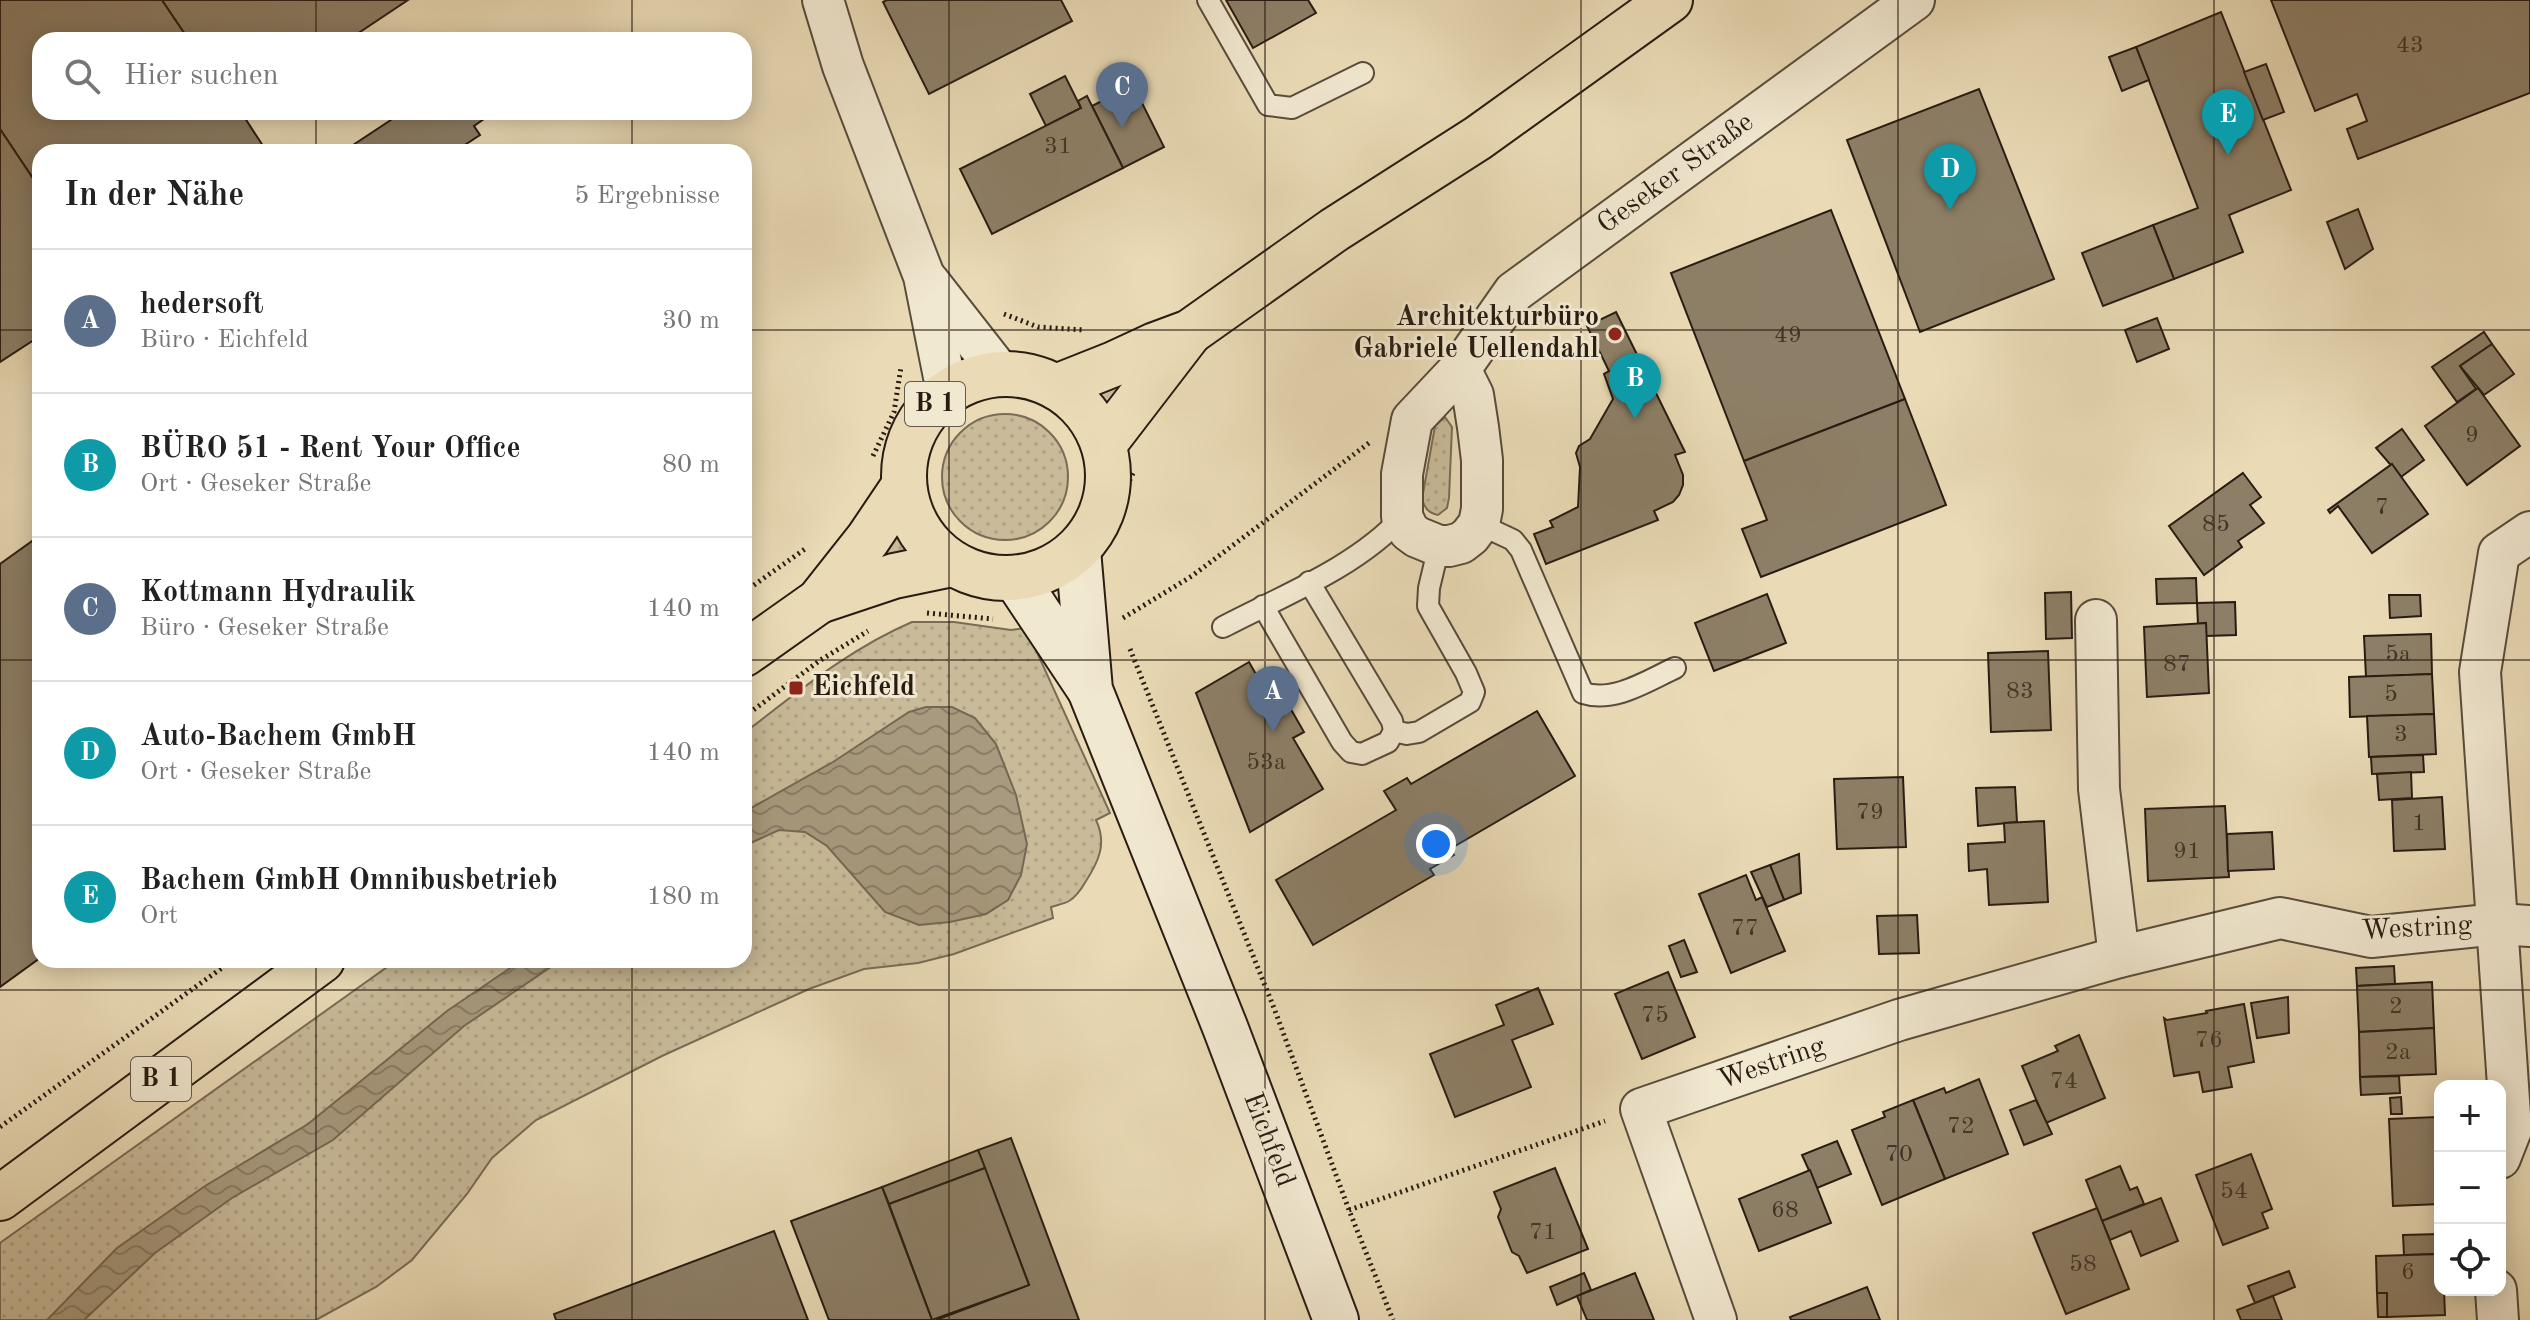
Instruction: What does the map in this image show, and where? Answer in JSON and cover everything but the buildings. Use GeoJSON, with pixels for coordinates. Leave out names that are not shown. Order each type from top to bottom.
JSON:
{"type":"FeatureCollection","features":[{"type":"Feature","properties":{"kind":"main road"},"geometry":{"type":"LineString","coordinates":[[1056,387],[1190,332],[1334,230],[1478,138],[1670,0]]}},
{"type":"Feature","properties":{"kind":"main road"},"geometry":{"type":"LineString","coordinates":[[1104,444],[1190,332]]}},
{"type":"Feature","properties":{"kind":"main road","name":"B 1"},"geometry":{"type":"LineString","coordinates":[[1001,374],[1032,377],[1056,387],[1077,402],[1096,426],[1104,444],[1109,486],[1100,520],[1078,550],[1050,570],[1016,579],[981,576],[952,564],[916,527],[903,487],[910,439],[926,413],[947,392],[973,380],[1001,374]]}},
{"type":"Feature","properties":{"kind":"main road","name":"B 1"},"geometry":{"type":"LineString","coordinates":[[752,648],[819,601],[868,539],[903,487]]}},
{"type":"Feature","properties":{"kind":"main road","name":"Eichfeld"},"geometry":{"type":"LineString","coordinates":[[1078,550],[1090,690],[1225,1027],[1336,1320]]}},
{"type":"Feature","properties":{"kind":"main road","name":"B 1"},"geometry":{"type":"LineString","coordinates":[[819,601],[894,576],[952,564]]}},
{"type":"Feature","properties":{"kind":"main road"},"geometry":{"type":"LineString","coordinates":[[1016,579],[1090,690]]}},
{"type":"Feature","properties":{"kind":"main road","name":"B 1"},"geometry":{"type":"LineString","coordinates":[[0,1198],[311,968]]}},
{"type":"Feature","properties":{"kind":"street"},"geometry":{"type":"LineString","coordinates":[[823,0],[843,66],[924,276],[947,392]]}},
{"type":"Feature","properties":{"kind":"street","name":"Geseker Straße"},"geometry":{"type":"LineString","coordinates":[[1412,420],[1460,369],[1514,292],[1914,0]]}},
{"type":"Feature","properties":{"kind":"street"},"geometry":{"type":"LineString","coordinates":[[924,276],[1001,374]]}},
{"type":"Feature","properties":{"kind":"street"},"geometry":{"type":"LineString","coordinates":[[1412,420],[1402,474],[1402,517],[1409,531],[1417,537],[1439,546],[1461,543],[1479,524],[1482,460],[1473,395],[1460,369]]}},
{"type":"Feature","properties":{"kind":"street"},"geometry":{"type":"LineString","coordinates":[[2502,1152],[2511,1130],[2514,925],[2480,672],[2499,553],[2530,532]]}},
{"type":"Feature","properties":{"kind":"street"},"geometry":{"type":"LineString","coordinates":[[2096,620],[2099,789],[2119,957]]}},
{"type":"Feature","properties":{"kind":"street","name":"Westring"},"geometry":{"type":"LineString","coordinates":[[1641,1109],[1899,1020],[2119,957],[2280,918],[2371,937],[2514,925]]}},
{"type":"Feature","properties":{"kind":"street"},"geometry":{"type":"LineString","coordinates":[[1641,1109],[1716,1320]]}},
{"type":"Feature","properties":{"kind":"street"},"geometry":{"type":"LineString","coordinates":[[2496,1296],[2498,1320]]}},
{"type":"Feature","properties":{"kind":"lane"},"geometry":{"type":"LineString","coordinates":[[1208,0],[1268,105],[1292,108],[1363,73]]}},
{"type":"Feature","properties":{"kind":"lane"},"geometry":{"type":"LineString","coordinates":[[1223,627],[1344,564],[1386,534],[1402,517]]}},
{"type":"Feature","properties":{"kind":"lane"},"geometry":{"type":"LineString","coordinates":[[1479,524],[1513,540],[1521,550],[1583,693],[1599,698],[1626,690],[1675,668]]}},
{"type":"Feature","properties":{"kind":"lane"},"geometry":{"type":"LineString","coordinates":[[1394,731],[1407,734],[1419,732],[1470,702],[1474,692],[1428,606],[1439,546]]}},
{"type":"Feature","properties":{"kind":"lane"},"geometry":{"type":"LineString","coordinates":[[1263,606],[1342,742],[1351,752],[1362,754],[1388,742],[1394,731],[1392,721],[1309,582]]}},
{"type":"Feature","properties":{"kind":"path"},"geometry":{"type":"LineString","coordinates":[[1119,621],[1192,576],[1394,424],[1412,420]]}},
{"type":"Feature","properties":{"kind":"path"},"geometry":{"type":"LineString","coordinates":[[752,586],[815,541]]}},
{"type":"Feature","properties":{"kind":"path"},"geometry":{"type":"LineString","coordinates":[[752,711],[819,661],[872,628]]}},
{"type":"Feature","properties":{"kind":"path"},"geometry":{"type":"LineString","coordinates":[[1129,646],[1274,1008],[1393,1320]]}},
{"type":"Feature","properties":{"kind":"path"},"geometry":{"type":"LineString","coordinates":[[0,1127],[222,968]]}},
{"type":"Feature","properties":{"kind":"path"},"geometry":{"type":"LineString","coordinates":[[1349,1210],[1641,1109]]}},
{"type":"Feature","properties":{"kind":"shaded area"},"geometry":{"type":"Polygon","coordinates":[[[1116,380],[1124,391],[1097,420],[1080,399],[1116,380]]]}},
{"type":"Feature","properties":{"kind":"shaded area"},"geometry":{"type":"Polygon","coordinates":[[[1005,414],[1029,418],[1050,432],[1064,453],[1068,477],[1064,501],[1050,522],[1029,536],[1005,540],[981,536],[960,522],[946,501],[942,477],[946,453],[960,432],[981,418],[1005,414]]]}},
{"type":"Feature","properties":{"kind":"shaded area"},"geometry":{"type":"Polygon","coordinates":[[[1445,417],[1452,427],[1449,498],[1447,508],[1438,515],[1428,510],[1422,499],[1435,426],[1445,417]]]}},
{"type":"Feature","properties":{"kind":"shaded area"},"geometry":{"type":"Polygon","coordinates":[[[903,517],[911,535],[922,546],[891,559],[878,543],[903,517]]]}},
{"type":"Feature","properties":{"kind":"shaded area"},"geometry":{"type":"Polygon","coordinates":[[[912,622],[954,622],[1011,630],[1026,628],[1110,813],[1096,820],[1101,844],[1095,866],[1074,897],[1051,907],[1053,918],[954,954],[918,963],[864,969],[809,989],[662,1056],[536,1120],[492,1158],[467,1194],[412,1260],[376,1287],[316,1320],[0,1320],[0,1243],[386,968],[752,968],[752,727],[845,658],[912,622]]]}},
{"type":"Feature","properties":{"kind":"water"},"geometry":{"type":"Polygon","coordinates":[[[926,707],[952,707],[975,718],[996,744],[1016,795],[1027,844],[1021,875],[1008,900],[986,914],[919,925],[885,912],[827,846],[805,832],[779,830],[752,842],[752,808],[833,762],[909,712],[926,707]]]}},
{"type":"Feature","properties":{"kind":"water"},"geometry":{"type":"Polygon","coordinates":[[[510,968],[549,968],[464,1026],[333,1140],[232,1198],[155,1253],[84,1320],[47,1320],[117,1248],[205,1186],[308,1124],[447,1011],[510,968]]]}},
{"type":"Feature","properties":{"kind":"place","name":"Kottmann Hydraulik"},"geometry":{"type":"Point","coordinates":[1122,128]}},
{"type":"Feature","properties":{"kind":"place","name":"Bachem GmbH Omnibusbetrieb"},"geometry":{"type":"Point","coordinates":[2228,155]}},
{"type":"Feature","properties":{"kind":"place","name":"Auto-Bachem GmbH"},"geometry":{"type":"Point","coordinates":[1950,210]}},
{"type":"Feature","properties":{"kind":"place","name":"Architekturbüro Gabriele Uellendahl"},"geometry":{"type":"Point","coordinates":[1615,334]}},
{"type":"Feature","properties":{"kind":"place","name":"BÜRO 51 - Rent Your Office"},"geometry":{"type":"Point","coordinates":[1635,419]}},
{"type":"Feature","properties":{"kind":"place","name":"Eichfeld"},"geometry":{"type":"Point","coordinates":[796,688]}},
{"type":"Feature","properties":{"kind":"place","name":"hedersoft"},"geometry":{"type":"Point","coordinates":[1273,732]}}]}
